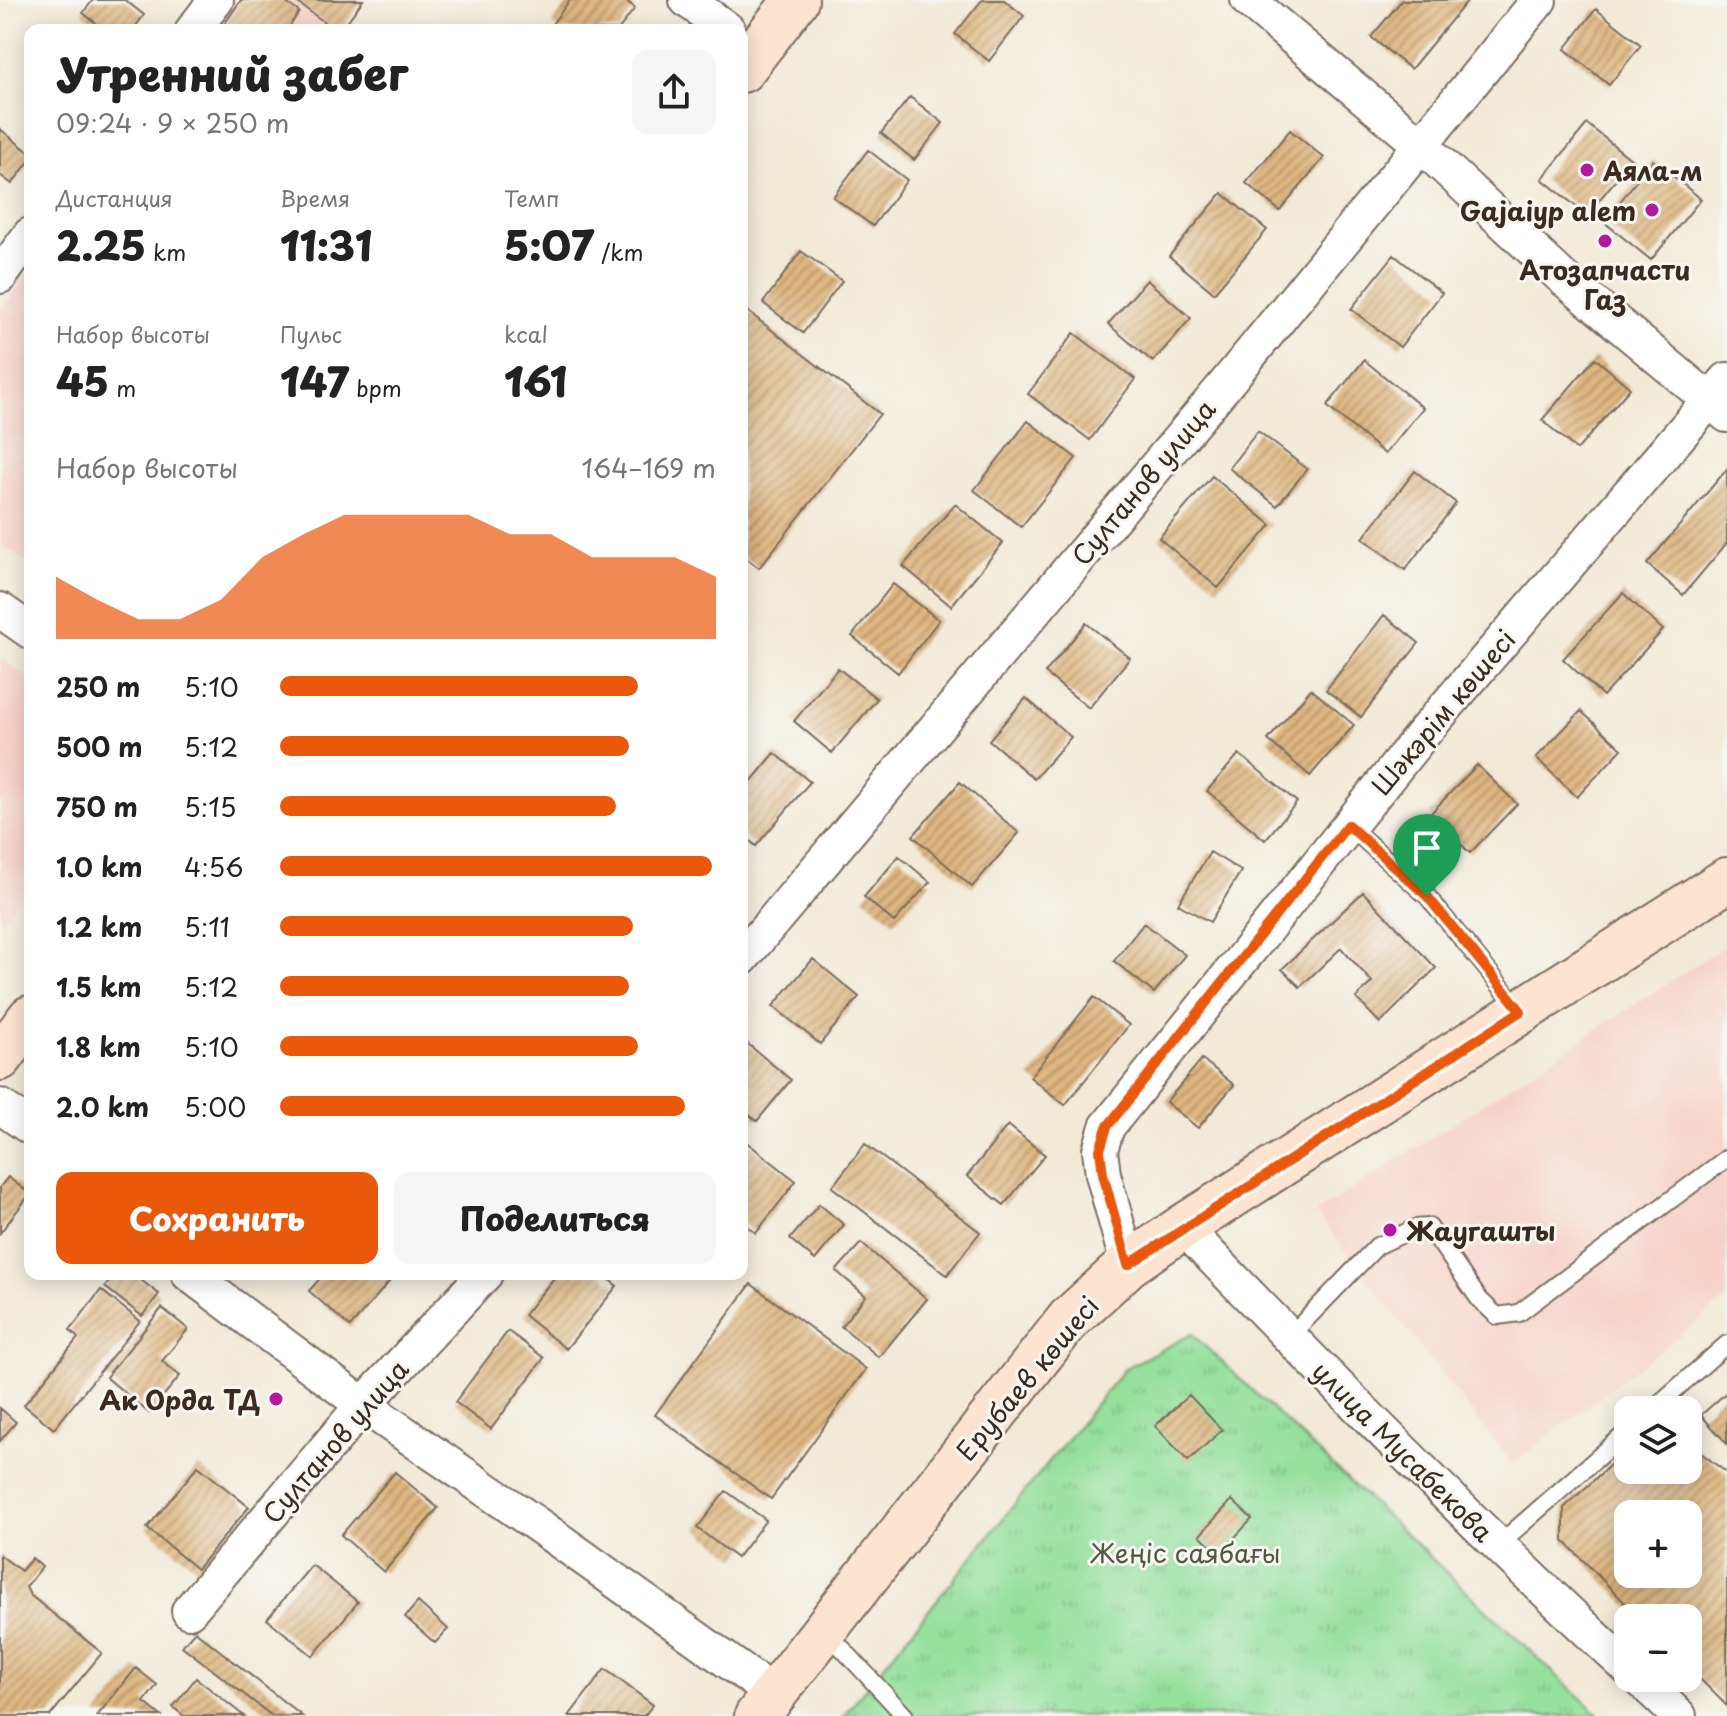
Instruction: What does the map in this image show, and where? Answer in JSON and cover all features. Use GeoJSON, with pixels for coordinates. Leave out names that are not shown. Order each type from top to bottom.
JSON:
{"type":"FeatureCollection","features":[{"type":"Feature","properties":{"kind":"main road"},"geometry":{"type":"LineString","coordinates":[[748,43],[796,0]]}},
{"type":"Feature","properties":{"kind":"main road","name":"Ерубаев көшесі"},"geometry":{"type":"LineString","coordinates":[[765,1705],[1069,1319],[1128,1265],[1727,880]]}},
{"type":"Feature","properties":{"kind":"main road"},"geometry":{"type":"LineString","coordinates":[[0,1058],[24,1026]]}},
{"type":"Feature","properties":{"kind":"street"},"geometry":{"type":"LineString","coordinates":[[687,0],[714,24]]}},
{"type":"Feature","properties":{"kind":"street"},"geometry":{"type":"LineString","coordinates":[[1248,0],[1421,145],[1562,277],[1721,399]]}},
{"type":"Feature","properties":{"kind":"street","name":"Султанов улица"},"geometry":{"type":"LineString","coordinates":[[748,951],[1225,385],[1539,0]]}},
{"type":"Feature","properties":{"kind":"street"},"geometry":{"type":"LineString","coordinates":[[0,276],[17,238]]}},
{"type":"Feature","properties":{"kind":"street","name":"Шәкәрім көшесі"},"geometry":{"type":"LineString","coordinates":[[1128,1265],[1103,1174],[1100,1150],[1107,1127],[1435,719],[1721,399]]}},
{"type":"Feature","properties":{"kind":"street"},"geometry":{"type":"LineString","coordinates":[[0,610],[24,627]]}},
{"type":"Feature","properties":{"kind":"street"},"geometry":{"type":"LineString","coordinates":[[0,1106],[24,1123]]}},
{"type":"Feature","properties":{"kind":"street","name":"улица Мусабекова"},"geometry":{"type":"LineString","coordinates":[[1183,1227],[1498,1545],[1614,1655]]}},
{"type":"Feature","properties":{"kind":"street"},"geometry":{"type":"LineString","coordinates":[[197,1280],[363,1405],[542,1528],[765,1705]]}},
{"type":"Feature","properties":{"kind":"street","name":"Султанов улица"},"geometry":{"type":"LineString","coordinates":[[189,1611],[363,1405],[479,1280]]}},
{"type":"Feature","properties":{"kind":"street"},"geometry":{"type":"LineString","coordinates":[[1654,1692],[1679,1716]]}},
{"type":"Feature","properties":{"kind":"lane"},"geometry":{"type":"LineString","coordinates":[[1348,825],[1427,896],[1521,1011]]}},
{"type":"Feature","properties":{"kind":"lane"},"geometry":{"type":"LineString","coordinates":[[1289,1337],[1377,1246],[1415,1228],[1429,1227],[1479,1299],[1497,1316],[1519,1313],[1727,1158]]}},
{"type":"Feature","properties":{"kind":"lane"},"geometry":{"type":"LineString","coordinates":[[1668,1396],[1727,1344]]}},
{"type":"Feature","properties":{"kind":"lane"},"geometry":{"type":"LineString","coordinates":[[1498,1545],[1614,1443]]}},
{"type":"Feature","properties":{"kind":"lane"},"geometry":{"type":"LineString","coordinates":[[825,1629],[905,1716]]}},
{"type":"Feature","properties":{"kind":"shaded area"},"geometry":{"type":"Polygon","coordinates":[[[232,0],[294,0],[327,24],[214,24],[232,0]]]}},
{"type":"Feature","properties":{"kind":"shaded area"},"geometry":{"type":"Polygon","coordinates":[[[24,280],[24,560],[0,544],[0,312],[24,280]]]}},
{"type":"Feature","properties":{"kind":"shaded area"},"geometry":{"type":"Polygon","coordinates":[[[0,659],[24,674],[24,891],[0,923],[0,659]]]}},
{"type":"Feature","properties":{"kind":"shaded area"},"geometry":{"type":"Polygon","coordinates":[[[1727,944],[1727,1299],[1512,1464],[1316,1213],[1727,944]]]}},
{"type":"Feature","properties":{"kind":"green space","name":"Жеңіс саябағы"},"geometry":{"type":"Polygon","coordinates":[[[1192,1334],[1600,1716],[843,1716],[1125,1368],[1192,1334]]]}},
{"type":"Feature","properties":{"kind":"building"},"geometry":{"type":"Polygon","coordinates":[[[93,0],[125,0],[144,15],[137,24],[97,24],[83,13],[93,0]]]}},
{"type":"Feature","properties":{"kind":"building"},"geometry":{"type":"Polygon","coordinates":[[[241,0],[282,0],[299,12],[291,24],[224,24],[241,0]]]}},
{"type":"Feature","properties":{"kind":"building"},"geometry":{"type":"Polygon","coordinates":[[[294,0],[363,0],[345,24],[327,24],[294,0]]]}},
{"type":"Feature","properties":{"kind":"building"},"geometry":{"type":"Polygon","coordinates":[[[570,0],[625,0],[635,8],[623,24],[552,24],[570,0]]]}},
{"type":"Feature","properties":{"kind":"building"},"geometry":{"type":"Polygon","coordinates":[[[982,0],[1004,0],[1024,16],[989,61],[955,34],[982,0]]]}},
{"type":"Feature","properties":{"kind":"building"},"geometry":{"type":"Polygon","coordinates":[[[1402,0],[1468,0],[1411,69],[1371,37],[1402,0]]]}},
{"type":"Feature","properties":{"kind":"building"},"geometry":{"type":"Polygon","coordinates":[[[1596,9],[1641,45],[1609,85],[1565,49],[1596,9]]]}},
{"type":"Feature","properties":{"kind":"building"},"geometry":{"type":"Polygon","coordinates":[[[910,97],[943,123],[914,160],[881,133],[910,97]]]}},
{"type":"Feature","properties":{"kind":"building","name":"Аяла-м"},"geometry":{"type":"Polygon","coordinates":[[[1587,124],[1632,160],[1587,215],[1542,179],[1587,124]]]}},
{"type":"Feature","properties":{"kind":"building"},"geometry":{"type":"Polygon","coordinates":[[[0,129],[24,148],[24,168],[12,184],[0,175],[0,129]]]}},
{"type":"Feature","properties":{"kind":"building"},"geometry":{"type":"Polygon","coordinates":[[[1290,130],[1324,158],[1280,211],[1246,183],[1290,130]]]}},
{"type":"Feature","properties":{"kind":"building"},"geometry":{"type":"Polygon","coordinates":[[[868,150],[907,180],[873,226],[833,197],[868,150]]]}},
{"type":"Feature","properties":{"kind":"building","name":"Gajaiyp alem"},"geometry":{"type":"Polygon","coordinates":[[[1653,160],[1701,199],[1651,260],[1604,222],[1653,160]]]}},
{"type":"Feature","properties":{"kind":"building"},"geometry":{"type":"Polygon","coordinates":[[[1222,193],[1267,230],[1214,293],[1169,256],[1222,193]]]}},
{"type":"Feature","properties":{"kind":"building"},"geometry":{"type":"Polygon","coordinates":[[[801,251],[842,281],[803,333],[763,303],[801,251]]]}},
{"type":"Feature","properties":{"kind":"building"},"geometry":{"type":"Polygon","coordinates":[[[1394,255],[1442,293],[1400,347],[1351,309],[1394,255]]]}},
{"type":"Feature","properties":{"kind":"building"},"geometry":{"type":"Polygon","coordinates":[[[1147,280],[1191,318],[1153,362],[1108,324],[1147,280]]]}},
{"type":"Feature","properties":{"kind":"building"},"geometry":{"type":"Polygon","coordinates":[[[748,312],[880,414],[759,568],[748,560],[748,312]]]}},
{"type":"Feature","properties":{"kind":"building"},"geometry":{"type":"Polygon","coordinates":[[[1074,333],[1135,379],[1090,440],[1028,394],[1074,333]]]}},
{"type":"Feature","properties":{"kind":"building"},"geometry":{"type":"Polygon","coordinates":[[[1595,358],[1630,388],[1577,450],[1542,420],[1595,358]]]}},
{"type":"Feature","properties":{"kind":"building"},"geometry":{"type":"Polygon","coordinates":[[[1364,360],[1423,408],[1385,454],[1327,406],[1364,360]]]}},
{"type":"Feature","properties":{"kind":"building"},"geometry":{"type":"Polygon","coordinates":[[[1028,421],[1076,458],[1021,527],[974,490],[1028,421]]]}},
{"type":"Feature","properties":{"kind":"building"},"geometry":{"type":"Polygon","coordinates":[[[1258,431],[1307,469],[1277,506],[1229,468],[1258,431]]]}},
{"type":"Feature","properties":{"kind":"building"},"geometry":{"type":"Polygon","coordinates":[[[1727,469],[1727,543],[1683,595],[1647,564],[1727,469]]]}},
{"type":"Feature","properties":{"kind":"building"},"geometry":{"type":"Polygon","coordinates":[[[1415,471],[1456,503],[1405,570],[1363,538],[1415,471]]]}},
{"type":"Feature","properties":{"kind":"building"},"geometry":{"type":"Polygon","coordinates":[[[1212,476],[1271,525],[1218,588],[1159,538],[1212,476]]]}},
{"type":"Feature","properties":{"kind":"building"},"geometry":{"type":"Polygon","coordinates":[[[955,504],[1003,543],[951,606],[903,566],[955,504]]]}},
{"type":"Feature","properties":{"kind":"building"},"geometry":{"type":"Polygon","coordinates":[[[893,584],[939,620],[898,673],[852,636],[893,584]]]}},
{"type":"Feature","properties":{"kind":"building"},"geometry":{"type":"Polygon","coordinates":[[[1623,593],[1663,630],[1603,696],[1563,659],[1623,593]]]}},
{"type":"Feature","properties":{"kind":"building"},"geometry":{"type":"Polygon","coordinates":[[[1384,615],[1419,643],[1361,717],[1326,690],[1384,615]]]}},
{"type":"Feature","properties":{"kind":"building"},"geometry":{"type":"Polygon","coordinates":[[[1086,623],[1130,658],[1089,708],[1045,673],[1086,623]]]}},
{"type":"Feature","properties":{"kind":"building"},"geometry":{"type":"Polygon","coordinates":[[[838,668],[877,699],[832,753],[794,721],[838,668]]]}},
{"type":"Feature","properties":{"kind":"building"},"geometry":{"type":"Polygon","coordinates":[[[1311,689],[1354,725],[1310,776],[1268,740],[1311,689]]]}},
{"type":"Feature","properties":{"kind":"building"},"geometry":{"type":"Polygon","coordinates":[[[1026,698],[1071,737],[1034,779],[989,740],[1026,698]]]}},
{"type":"Feature","properties":{"kind":"building"},"geometry":{"type":"Polygon","coordinates":[[[1581,711],[1622,749],[1577,797],[1536,758],[1581,711]]]}},
{"type":"Feature","properties":{"kind":"building"},"geometry":{"type":"Polygon","coordinates":[[[775,753],[810,782],[756,846],[748,839],[748,785],[775,753]]]}},
{"type":"Feature","properties":{"kind":"building"},"geometry":{"type":"Polygon","coordinates":[[[1239,754],[1297,802],[1265,840],[1207,791],[1239,754]]]}},
{"type":"Feature","properties":{"kind":"building"},"geometry":{"type":"Polygon","coordinates":[[[1477,765],[1517,804],[1470,853],[1430,814],[1477,765]]]}},
{"type":"Feature","properties":{"kind":"building"},"geometry":{"type":"Polygon","coordinates":[[[960,782],[1019,833],[972,887],[913,836],[960,782]]]}},
{"type":"Feature","properties":{"kind":"building"},"geometry":{"type":"Polygon","coordinates":[[[1210,852],[1241,871],[1210,922],[1178,904],[1210,852]]]}},
{"type":"Feature","properties":{"kind":"building"},"geometry":{"type":"Polygon","coordinates":[[[899,856],[930,882],[894,922],[864,897],[899,856]]]}},
{"type":"Feature","properties":{"kind":"building"},"geometry":{"type":"Polygon","coordinates":[[[1363,892],[1436,968],[1380,1023],[1356,998],[1372,982],[1341,948],[1300,987],[1282,969],[1363,892]]]}},
{"type":"Feature","properties":{"kind":"building"},"geometry":{"type":"Polygon","coordinates":[[[1144,923],[1185,955],[1154,993],[1114,961],[1144,923]]]}},
{"type":"Feature","properties":{"kind":"building"},"geometry":{"type":"Polygon","coordinates":[[[813,959],[859,997],[820,1044],[773,1006],[813,959]]]}},
{"type":"Feature","properties":{"kind":"building"},"geometry":{"type":"Polygon","coordinates":[[[1094,997],[1129,1025],[1065,1105],[1030,1077],[1094,997]]]}},
{"type":"Feature","properties":{"kind":"building"},"geometry":{"type":"Polygon","coordinates":[[[748,1044],[791,1080],[757,1121],[748,1114],[748,1044]]]}},
{"type":"Feature","properties":{"kind":"building"},"geometry":{"type":"Polygon","coordinates":[[[1202,1059],[1234,1085],[1198,1128],[1166,1102],[1202,1059]]]}},
{"type":"Feature","properties":{"kind":"building"},"geometry":{"type":"Polygon","coordinates":[[[1008,1125],[1045,1155],[1004,1205],[967,1176],[1008,1125]]]}},
{"type":"Feature","properties":{"kind":"building"},"geometry":{"type":"Polygon","coordinates":[[[748,1143],[796,1181],[756,1233],[748,1227],[748,1143]]]}},
{"type":"Feature","properties":{"kind":"building"},"geometry":{"type":"Polygon","coordinates":[[[865,1144],[980,1232],[947,1275],[832,1187],[865,1144]]]}},
{"type":"Feature","properties":{"kind":"building"},"geometry":{"type":"Polygon","coordinates":[[[8,1177],[24,1189],[24,1202],[0,1233],[0,1187],[8,1177]]]}},
{"type":"Feature","properties":{"kind":"building"},"geometry":{"type":"Polygon","coordinates":[[[819,1204],[844,1225],[815,1260],[790,1239],[819,1204]]]}},
{"type":"Feature","properties":{"kind":"building"},"geometry":{"type":"Polygon","coordinates":[[[861,1243],[927,1299],[879,1357],[841,1326],[866,1296],[836,1271],[861,1243]]]}},
{"type":"Feature","properties":{"kind":"building"},"geometry":{"type":"Polygon","coordinates":[[[110,1280],[141,1280],[159,1294],[142,1316],[105,1287],[110,1280]]]}},
{"type":"Feature","properties":{"kind":"building"},"geometry":{"type":"Polygon","coordinates":[[[319,1280],[391,1280],[350,1327],[309,1291],[319,1280]]]}},
{"type":"Feature","properties":{"kind":"building"},"geometry":{"type":"Polygon","coordinates":[[[552,1280],[610,1280],[617,1286],[566,1349],[524,1315],[552,1280]]]}},
{"type":"Feature","properties":{"kind":"building"},"geometry":{"type":"Polygon","coordinates":[[[751,1284],[866,1369],[771,1499],[655,1415],[751,1284]]]}},
{"type":"Feature","properties":{"kind":"building"},"geometry":{"type":"Polygon","coordinates":[[[101,1290],[140,1321],[54,1429],[24,1405],[78,1338],[70,1330],[101,1290]]]}},
{"type":"Feature","properties":{"kind":"building"},"geometry":{"type":"Polygon","coordinates":[[[162,1308],[188,1329],[162,1361],[180,1376],[149,1413],[106,1377],[162,1308]]]}},
{"type":"Feature","properties":{"kind":"building"},"geometry":{"type":"Polygon","coordinates":[[[508,1331],[544,1358],[491,1429],[455,1402],[508,1331]]]}},
{"type":"Feature","properties":{"kind":"building"},"geometry":{"type":"Polygon","coordinates":[[[1727,1392],[1727,1444],[1702,1416],[1727,1392]]]}},
{"type":"Feature","properties":{"kind":"building"},"geometry":{"type":"Polygon","coordinates":[[[1189,1395],[1222,1430],[1188,1461],[1155,1426],[1189,1395]]]}},
{"type":"Feature","properties":{"kind":"building"},"geometry":{"type":"Polygon","coordinates":[[[0,1408],[16,1422],[0,1441],[0,1408]]]}},
{"type":"Feature","properties":{"kind":"building"},"geometry":{"type":"Polygon","coordinates":[[[1702,1454],[1727,1473],[1727,1706],[1702,1681],[1702,1604],[1626,1604],[1564,1541],[1564,1508],[1614,1461],[1614,1484],[1702,1484],[1702,1454]]]}},
{"type":"Feature","properties":{"kind":"building"},"geometry":{"type":"Polygon","coordinates":[[[198,1466],[249,1507],[197,1569],[147,1528],[198,1466]]]}},
{"type":"Feature","properties":{"kind":"building"},"geometry":{"type":"Polygon","coordinates":[[[395,1472],[438,1508],[384,1572],[341,1535],[395,1472]]]}},
{"type":"Feature","properties":{"kind":"building"},"geometry":{"type":"Polygon","coordinates":[[[726,1491],[766,1520],[737,1558],[697,1528],[726,1491]]]}},
{"type":"Feature","properties":{"kind":"building"},"geometry":{"type":"Polygon","coordinates":[[[1232,1500],[1252,1519],[1219,1554],[1200,1535],[1232,1500]]]}},
{"type":"Feature","properties":{"kind":"building"},"geometry":{"type":"Polygon","coordinates":[[[0,1555],[21,1571],[32,1558],[42,1567],[26,1587],[30,1595],[102,1653],[50,1716],[0,1716],[0,1555]]]}},
{"type":"Feature","properties":{"kind":"building"},"geometry":{"type":"Polygon","coordinates":[[[312,1565],[358,1602],[313,1656],[267,1619],[312,1565]]]}},
{"type":"Feature","properties":{"kind":"building"},"geometry":{"type":"Polygon","coordinates":[[[418,1602],[448,1629],[435,1643],[405,1617],[418,1602]]]}},
{"type":"Feature","properties":{"kind":"building"},"geometry":{"type":"Polygon","coordinates":[[[195,1631],[302,1716],[272,1716],[182,1646],[195,1631]]]}},
{"type":"Feature","properties":{"kind":"building"},"geometry":{"type":"Polygon","coordinates":[[[136,1668],[157,1685],[144,1702],[161,1716],[97,1716],[136,1668]]]}},
{"type":"Feature","properties":{"kind":"building"},"geometry":{"type":"Polygon","coordinates":[[[605,1669],[653,1705],[644,1716],[569,1716],[605,1669]]]}},
{"type":"Feature","properties":{"kind":"building"},"geometry":{"type":"Polygon","coordinates":[[[196,1678],[244,1716],[184,1716],[173,1707],[196,1678]]]}},
{"type":"Feature","properties":{"kind":"place","name":"Аяла-м"},"geometry":{"type":"Point","coordinates":[1587,170]}},
{"type":"Feature","properties":{"kind":"place","name":"Gajaiyp alem"},"geometry":{"type":"Point","coordinates":[1652,210]}},
{"type":"Feature","properties":{"kind":"place","name":"Атозапчасти Газ"},"geometry":{"type":"Point","coordinates":[1605,241]}},
{"type":"Feature","properties":{"kind":"place","name":"Жаугашты"},"geometry":{"type":"Point","coordinates":[1390,1230]}},
{"type":"Feature","properties":{"kind":"place","name":"Ак Орда ТД"},"geometry":{"type":"Point","coordinates":[276,1399]}},
{"type":"Feature","properties":{"kind":"route"},"geometry":{"type":"LineString","coordinates":[[1348,825],[1427,896],[1521,1011],[1128,1265],[1103,1174],[1100,1150],[1107,1127],[1348,825]]}}]}
